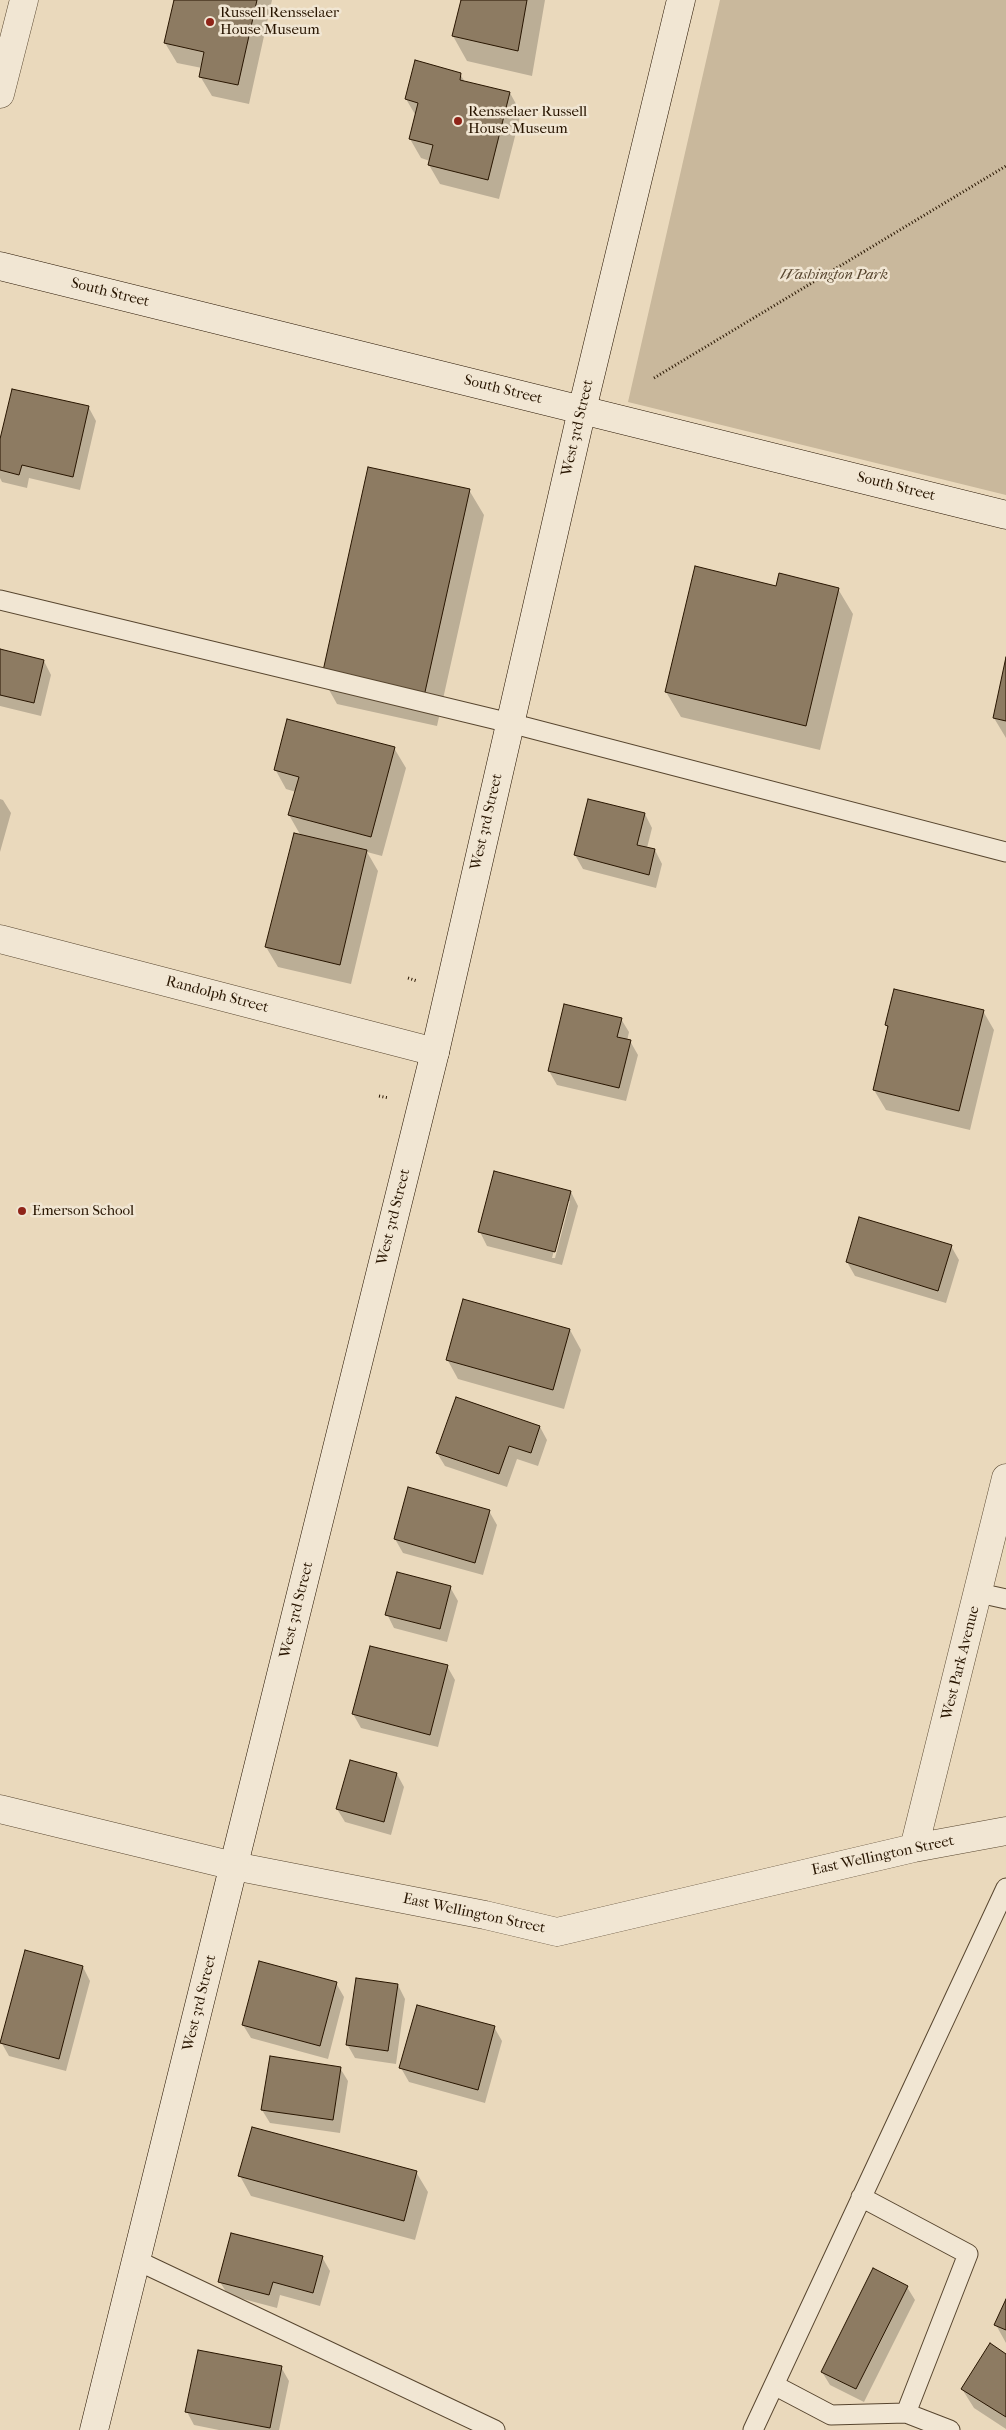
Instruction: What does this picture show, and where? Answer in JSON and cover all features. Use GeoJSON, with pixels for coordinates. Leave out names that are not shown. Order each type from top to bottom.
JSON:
{"type":"FeatureCollection","features":[{"type":"Feature","properties":{"kind":"street"},"geometry":{"type":"LineString","coordinates":[[0,94],[24,0]]}},
{"type":"Feature","properties":{"kind":"street","name":"West 3rd Street"},"geometry":{"type":"LineString","coordinates":[[94,2430],[435,1052],[582,410],[681,0]]}},
{"type":"Feature","properties":{"kind":"street","name":"South Street"},"geometry":{"type":"LineString","coordinates":[[0,266],[1006,515]]}},
{"type":"Feature","properties":{"kind":"street","name":"Randolph Street"},"geometry":{"type":"LineString","coordinates":[[0,939],[435,1052]]}},
{"type":"Feature","properties":{"kind":"street","name":"West Park Avenue"},"geometry":{"type":"LineString","coordinates":[[914,1848],[979,1593],[1006,1478]]}},
{"type":"Feature","properties":{"kind":"street","name":"East Wellington Street"},"geometry":{"type":"LineString","coordinates":[[0,1809],[234,1866],[475,1913],[557,1932],[914,1848],[1006,1831]]}},
{"type":"Feature","properties":{"kind":"lane"},"geometry":{"type":"LineString","coordinates":[[0,600],[510,723],[1006,852]]}},
{"type":"Feature","properties":{"kind":"lane"},"geometry":{"type":"LineString","coordinates":[[979,1593],[1006,1598]]}},
{"type":"Feature","properties":{"kind":"lane"},"geometry":{"type":"LineString","coordinates":[[753,2430],[1006,1888]]}},
{"type":"Feature","properties":{"kind":"lane"},"geometry":{"type":"LineString","coordinates":[[861,2197],[968,2254],[906,2413]]}},
{"type":"Feature","properties":{"kind":"lane"},"geometry":{"type":"LineString","coordinates":[[136,2260],[494,2430]]}},
{"type":"Feature","properties":{"kind":"lane"},"geometry":{"type":"LineString","coordinates":[[774,2385],[831,2415],[906,2413],[950,2430]]}},
{"type":"Feature","properties":{"kind":"path"},"geometry":{"type":"LineString","coordinates":[[654,378],[1006,166]]}},
{"type":"Feature","properties":{"kind":"green space","name":"Washington Park"},"geometry":{"type":"Polygon","coordinates":[[[720,0],[1006,0],[1006,495],[628,402],[720,0]]]}},
{"type":"Feature","properties":{"kind":"building","name":"Russell Rensselaer House Museum"},"geometry":{"type":"Polygon","coordinates":[[[174,0],[257,0],[238,85],[199,77],[204,52],[164,43],[174,0]]]}},
{"type":"Feature","properties":{"kind":"building"},"geometry":{"type":"Polygon","coordinates":[[[461,0],[527,0],[518,51],[452,36],[461,0]]]}},
{"type":"Feature","properties":{"kind":"building","name":"Rensselaer Russell House Museum"},"geometry":{"type":"Polygon","coordinates":[[[415,60],[461,73],[460,80],[510,92],[488,180],[428,165],[433,145],[409,139],[418,103],[405,99],[415,60]]]}},
{"type":"Feature","properties":{"kind":"building"},"geometry":{"type":"Polygon","coordinates":[[[12,389],[89,406],[73,477],[22,465],[19,475],[0,470],[0,439],[12,389]]]}},
{"type":"Feature","properties":{"kind":"building"},"geometry":{"type":"Polygon","coordinates":[[[368,467],[470,489],[423,701],[321,680],[368,467]]]}},
{"type":"Feature","properties":{"kind":"building"},"geometry":{"type":"Polygon","coordinates":[[[695,566],[776,586],[779,573],[839,588],[806,726],[665,692],[695,566]]]}},
{"type":"Feature","properties":{"kind":"building"},"geometry":{"type":"Polygon","coordinates":[[[0,649],[44,660],[34,703],[0,695],[0,649]]]}},
{"type":"Feature","properties":{"kind":"building"},"geometry":{"type":"Polygon","coordinates":[[[1006,657],[1006,721],[993,718],[1006,657]]]}},
{"type":"Feature","properties":{"kind":"building"},"geometry":{"type":"Polygon","coordinates":[[[287,719],[395,747],[371,837],[288,815],[299,777],[274,770],[287,719]]]}},
{"type":"Feature","properties":{"kind":"building"},"geometry":{"type":"Polygon","coordinates":[[[588,799],[645,813],[637,845],[655,849],[649,875],[574,855],[588,799]]]}},
{"type":"Feature","properties":{"kind":"building"},"geometry":{"type":"Polygon","coordinates":[[[294,833],[367,850],[340,965],[265,947],[294,833]]]}},
{"type":"Feature","properties":{"kind":"building"},"geometry":{"type":"Polygon","coordinates":[[[894,989],[984,1010],[959,1111],[873,1090],[888,1026],[885,1025],[894,989]]]}},
{"type":"Feature","properties":{"kind":"building"},"geometry":{"type":"Polygon","coordinates":[[[564,1004],[622,1018],[617,1037],[631,1040],[619,1088],[548,1071],[564,1004]]]}},
{"type":"Feature","properties":{"kind":"building"},"geometry":{"type":"Polygon","coordinates":[[[494,1171],[571,1191],[555,1252],[478,1232],[494,1171]]]}},
{"type":"Feature","properties":{"kind":"building"},"geometry":{"type":"Polygon","coordinates":[[[859,1217],[952,1245],[938,1291],[846,1262],[859,1217]]]}},
{"type":"Feature","properties":{"kind":"building"},"geometry":{"type":"Polygon","coordinates":[[[463,1299],[570,1329],[553,1390],[446,1360],[463,1299]]]}},
{"type":"Feature","properties":{"kind":"building"},"geometry":{"type":"Polygon","coordinates":[[[456,1397],[540,1426],[531,1453],[509,1446],[499,1474],[436,1453],[456,1397]]]}},
{"type":"Feature","properties":{"kind":"building"},"geometry":{"type":"Polygon","coordinates":[[[408,1487],[490,1510],[475,1563],[394,1539],[408,1487]]]}},
{"type":"Feature","properties":{"kind":"building"},"geometry":{"type":"Polygon","coordinates":[[[397,1572],[451,1586],[440,1629],[385,1615],[397,1572]]]}},
{"type":"Feature","properties":{"kind":"building"},"geometry":{"type":"Polygon","coordinates":[[[370,1646],[448,1665],[430,1735],[352,1714],[370,1646]]]}},
{"type":"Feature","properties":{"kind":"building"},"geometry":{"type":"Polygon","coordinates":[[[350,1760],[397,1773],[384,1822],[336,1809],[350,1760]]]}},
{"type":"Feature","properties":{"kind":"building"},"geometry":{"type":"Polygon","coordinates":[[[25,1950],[83,1966],[59,2059],[0,2043],[25,1950]]]}},
{"type":"Feature","properties":{"kind":"building"},"geometry":{"type":"Polygon","coordinates":[[[259,1961],[337,1982],[320,2046],[242,2025],[259,1961]]]}},
{"type":"Feature","properties":{"kind":"building"},"geometry":{"type":"Polygon","coordinates":[[[356,1978],[398,1984],[388,2051],[346,2045],[356,1978]]]}},
{"type":"Feature","properties":{"kind":"building"},"geometry":{"type":"Polygon","coordinates":[[[417,2005],[495,2026],[478,2090],[399,2068],[417,2005]]]}},
{"type":"Feature","properties":{"kind":"building"},"geometry":{"type":"Polygon","coordinates":[[[270,2056],[341,2067],[333,2120],[261,2110],[270,2056]]]}},
{"type":"Feature","properties":{"kind":"building"},"geometry":{"type":"Polygon","coordinates":[[[252,2127],[417,2171],[404,2221],[238,2176],[252,2127]]]}},
{"type":"Feature","properties":{"kind":"building"},"geometry":{"type":"Polygon","coordinates":[[[231,2233],[323,2256],[313,2293],[273,2282],[269,2295],[218,2282],[231,2233]]]}},
{"type":"Feature","properties":{"kind":"building"},"geometry":{"type":"Polygon","coordinates":[[[873,2268],[908,2286],[856,2389],[821,2372],[873,2268]]]}},
{"type":"Feature","properties":{"kind":"building"},"geometry":{"type":"Polygon","coordinates":[[[1006,2299],[1006,2330],[994,2325],[1006,2299]]]}},
{"type":"Feature","properties":{"kind":"building"},"geometry":{"type":"Polygon","coordinates":[[[990,2343],[1006,2354],[1006,2417],[961,2389],[990,2343]]]}},
{"type":"Feature","properties":{"kind":"building"},"geometry":{"type":"Polygon","coordinates":[[[198,2350],[282,2366],[270,2428],[185,2412],[198,2350]]]}},
{"type":"Feature","properties":{"kind":"place","name":"Russell Rensselaer House Museum"},"geometry":{"type":"Point","coordinates":[210,22]}},
{"type":"Feature","properties":{"kind":"place","name":"Rensselaer Russell House Museum"},"geometry":{"type":"Point","coordinates":[458,121]}},
{"type":"Feature","properties":{"kind":"place","name":"Emerson School"},"geometry":{"type":"Point","coordinates":[22,1211]}}]}
